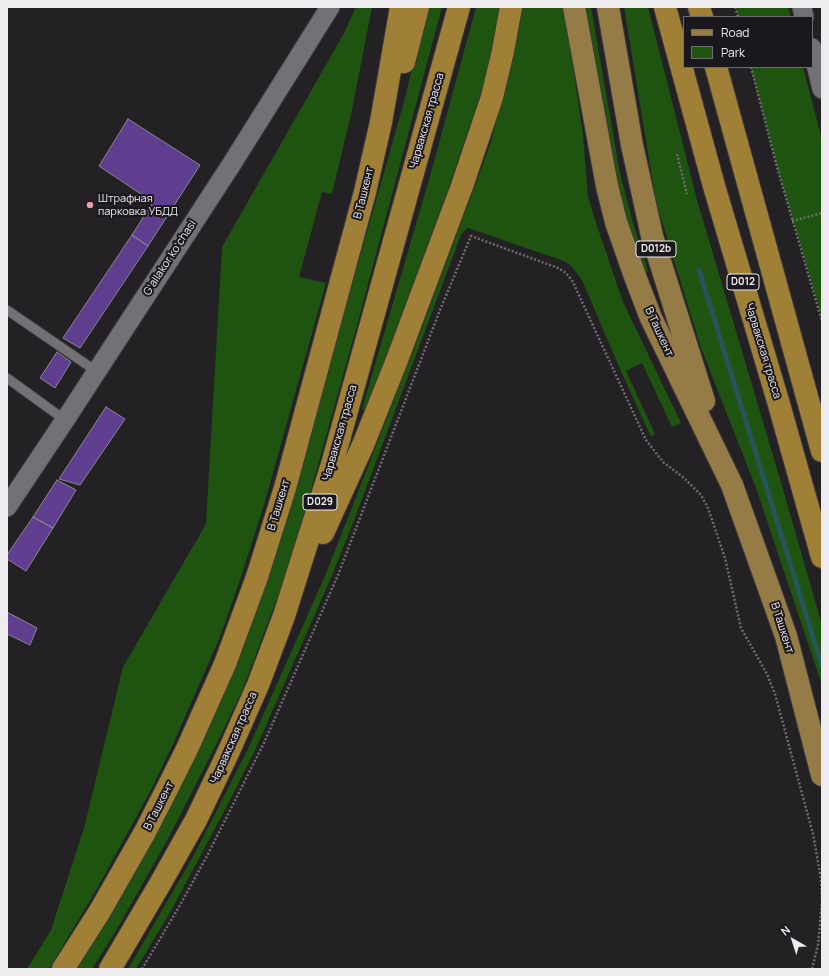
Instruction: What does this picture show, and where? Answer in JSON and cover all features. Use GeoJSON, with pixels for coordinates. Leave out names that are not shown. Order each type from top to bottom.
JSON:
{"type":"FeatureCollection","features":[{"type":"Feature","properties":{"kind":"highway","name":"В Ташкент"},"geometry":{"type":"LineString","coordinates":[[63,969],[104,904],[145,832],[206,707],[242,620],[285,488],[362,199],[381,122],[401,7]]}},
{"type":"Feature","properties":{"kind":"highway"},"geometry":{"type":"LineString","coordinates":[[381,122],[406,58],[418,7]]}},
{"type":"Feature","properties":{"kind":"highway","name":"Чарвакская трасса"},"geometry":{"type":"LineString","coordinates":[[110,969],[196,820],[255,692],[284,616],[333,461],[459,7]]}},
{"type":"Feature","properties":{"kind":"highway"},"geometry":{"type":"LineString","coordinates":[[284,616],[363,445],[429,274],[478,142],[492,97],[503,52],[511,7]]}},
{"type":"Feature","properties":{"kind":"highway","name":"Чарвакская трасса"},"geometry":{"type":"LineString","coordinates":[[665,7],[714,186],[778,401],[822,557]]}},
{"type":"Feature","properties":{"kind":"highway","name":"D012"},"geometry":{"type":"LineString","coordinates":[[716,68],[822,451]]}},
{"type":"Feature","properties":{"kind":"main road","name":"В Ташкент"},"geometry":{"type":"LineString","coordinates":[[574,7],[607,186],[626,251],[651,318],[732,485]]}},
{"type":"Feature","properties":{"kind":"main road","name":"В Ташкент"},"geometry":{"type":"LineString","coordinates":[[608,7],[632,145],[652,236],[732,485],[786,636],[822,775]]}},
{"type":"Feature","properties":{"kind":"main road"},"geometry":{"type":"LineString","coordinates":[[786,636],[822,729]]}},
{"type":"Feature","properties":{"kind":"street","name":"Gʻallakor koʻchasi"},"geometry":{"type":"LineString","coordinates":[[7,507],[232,162],[330,7]]}},
{"type":"Feature","properties":{"kind":"street"},"geometry":{"type":"LineString","coordinates":[[813,52],[822,89]]}},
{"type":"Feature","properties":{"kind":"lane"},"geometry":{"type":"LineString","coordinates":[[7,310],[96,371]]}},
{"type":"Feature","properties":{"kind":"lane"},"geometry":{"type":"LineString","coordinates":[[7,378],[65,420]]}},
{"type":"Feature","properties":{"kind":"path"},"geometry":{"type":"LineString","coordinates":[[751,68],[792,221],[822,321]]}},
{"type":"Feature","properties":{"kind":"path"},"geometry":{"type":"LineString","coordinates":[[677,154],[687,194]]}},
{"type":"Feature","properties":{"kind":"path"},"geometry":{"type":"LineString","coordinates":[[792,221],[822,213]]}},
{"type":"Feature","properties":{"kind":"path"},"geometry":{"type":"LineString","coordinates":[[142,969],[179,907],[208,854],[264,743],[338,575],[434,324],[471,236],[558,268],[566,274],[577,291],[646,440],[663,462],[684,478],[701,495],[708,508],[726,558],[741,628],[767,674],[775,694],[813,834],[821,879],[822,901],[818,945],[812,969]]}},
{"type":"Feature","properties":{"kind":"green space"},"geometry":{"type":"Polygon","coordinates":[[[356,7],[372,7],[352,110],[332,194],[322,192],[299,277],[326,283],[264,505],[240,580],[220,637],[174,742],[151,790],[98,887],[49,969],[27,969],[51,930],[84,828],[123,667],[206,524],[222,247],[344,33],[356,7]]]}},
{"type":"Feature","properties":{"kind":"green space"},"geometry":{"type":"Polygon","coordinates":[[[427,7],[442,7],[358,322],[298,536],[281,588],[242,691],[169,837],[116,931],[92,969],[75,969],[232,674],[252,623],[286,519],[404,102],[427,7]]]}},
{"type":"Feature","properties":{"kind":"green space"},"geometry":{"type":"Polygon","coordinates":[[[476,7],[502,7],[489,69],[449,186],[366,410],[362,409],[430,176],[476,7]]]}},
{"type":"Feature","properties":{"kind":"green space"},"geometry":{"type":"Polygon","coordinates":[[[520,7],[564,7],[583,135],[588,196],[623,302],[681,423],[672,427],[642,363],[626,371],[655,434],[651,437],[582,280],[572,267],[566,262],[558,259],[468,228],[465,230],[461,235],[353,523],[330,580],[256,748],[172,909],[136,969],[128,969],[195,853],[248,749],[324,578],[416,344],[490,145],[501,103],[520,7]]]}},
{"type":"Feature","properties":{"kind":"green space"},"geometry":{"type":"Polygon","coordinates":[[[585,7],[591,7],[620,173],[633,223],[648,271],[645,272],[614,176],[585,7]]]}},
{"type":"Feature","properties":{"kind":"green space"},"geometry":{"type":"Polygon","coordinates":[[[624,7],[648,7],[697,200],[822,625],[822,685],[756,488],[701,348],[656,202],[624,7]]]}},
{"type":"Feature","properties":{"kind":"green space"},"geometry":{"type":"Polygon","coordinates":[[[736,7],[788,7],[791,16],[738,16],[736,7]]]}},
{"type":"Feature","properties":{"kind":"green space"},"geometry":{"type":"Polygon","coordinates":[[[751,68],[803,68],[822,140],[822,317],[777,167],[751,68]]]}},
{"type":"Feature","properties":{"kind":"building"},"geometry":{"type":"Polygon","coordinates":[[[128,119],[200,165],[148,246],[132,235],[153,202],[99,166],[128,119]]]}},
{"type":"Feature","properties":{"kind":"building"},"geometry":{"type":"Polygon","coordinates":[[[132,235],[148,246],[80,348],[63,338],[132,235]]]}},
{"type":"Feature","properties":{"kind":"building"},"geometry":{"type":"Polygon","coordinates":[[[57,352],[71,362],[55,388],[40,378],[57,352]]]}},
{"type":"Feature","properties":{"kind":"building"},"geometry":{"type":"Polygon","coordinates":[[[106,407],[125,419],[80,485],[59,479],[106,407]]]}},
{"type":"Feature","properties":{"kind":"building"},"geometry":{"type":"Polygon","coordinates":[[[57,480],[76,490],[53,528],[33,517],[57,480]]]}},
{"type":"Feature","properties":{"kind":"building"},"geometry":{"type":"Polygon","coordinates":[[[33,517],[53,528],[26,571],[7,559],[7,555],[33,517]]]}},
{"type":"Feature","properties":{"kind":"building"},"geometry":{"type":"Polygon","coordinates":[[[7,612],[37,628],[30,645],[7,634],[7,612]]]}},
{"type":"Feature","properties":{"kind":"waterway"},"geometry":{"type":"LineString","coordinates":[[699,270],[822,666]]}},
{"type":"Feature","properties":{"kind":"place","name":"Штрафная парковка УБДД"},"geometry":{"type":"Point","coordinates":[90,205]}}]}
